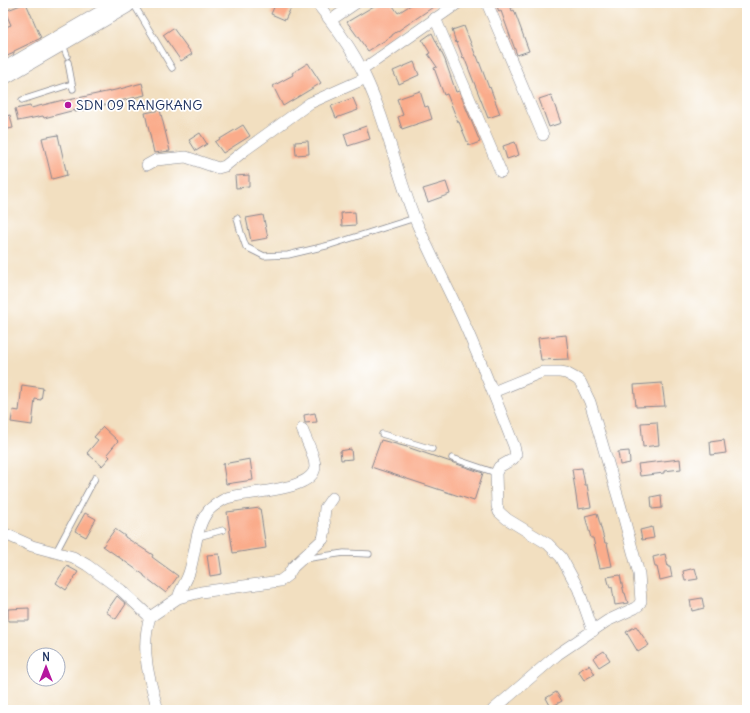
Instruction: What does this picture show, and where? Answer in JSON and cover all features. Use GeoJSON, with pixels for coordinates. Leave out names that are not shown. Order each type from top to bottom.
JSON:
{"type":"FeatureCollection","features":[{"type":"Feature","properties":{"kind":"highway"},"geometry":{"type":"LineString","coordinates":[[3,74],[64,48],[125,3]]}},
{"type":"Feature","properties":{"kind":"street"},"geometry":{"type":"LineString","coordinates":[[317,3],[331,20],[364,74],[383,123],[415,218],[463,322],[493,392],[516,454],[513,458],[499,467],[496,473],[497,506],[499,512],[507,519],[548,544],[561,557],[578,588],[593,631]]}},
{"type":"Feature","properties":{"kind":"street"},"geometry":{"type":"LineString","coordinates":[[331,20],[356,3]]}},
{"type":"Feature","properties":{"kind":"street"},"geometry":{"type":"LineString","coordinates":[[147,165],[156,160],[186,157],[218,168],[225,166],[310,104],[364,74],[435,18],[458,3]]}},
{"type":"Feature","properties":{"kind":"street"},"geometry":{"type":"LineString","coordinates":[[486,3],[543,135]]}},
{"type":"Feature","properties":{"kind":"street"},"geometry":{"type":"LineString","coordinates":[[435,18],[501,172]]}},
{"type":"Feature","properties":{"kind":"street"},"geometry":{"type":"LineString","coordinates":[[493,392],[536,374],[551,372],[560,372],[572,376],[581,383],[590,402],[620,504],[639,574],[641,592],[641,601],[639,605],[607,621],[558,654],[493,710]]}},
{"type":"Feature","properties":{"kind":"street"},"geometry":{"type":"LineString","coordinates":[[178,598],[180,588],[189,574],[202,523],[210,509],[227,498],[270,491],[292,485],[305,480],[312,475],[315,467],[313,457],[302,430]]}},
{"type":"Feature","properties":{"kind":"street"},"geometry":{"type":"LineString","coordinates":[[158,710],[148,676],[146,663],[146,638],[150,617],[178,598],[201,592],[280,581],[288,575],[293,567],[323,539],[325,530],[325,508],[332,498]]}},
{"type":"Feature","properties":{"kind":"street"},"geometry":{"type":"LineString","coordinates":[[3,533],[32,546],[73,557],[95,569],[121,590],[150,617]]}},
{"type":"Feature","properties":{"kind":"lane"},"geometry":{"type":"LineString","coordinates":[[133,3],[172,68]]}},
{"type":"Feature","properties":{"kind":"lane"},"geometry":{"type":"LineString","coordinates":[[22,100],[73,87],[68,62]]}},
{"type":"Feature","properties":{"kind":"lane"},"geometry":{"type":"LineString","coordinates":[[237,218],[246,248],[264,256],[288,255],[330,245],[415,218]]}},
{"type":"Feature","properties":{"kind":"lane"},"geometry":{"type":"LineString","coordinates":[[382,434],[432,449]]}},
{"type":"Feature","properties":{"kind":"lane"},"geometry":{"type":"LineString","coordinates":[[452,458],[496,473]]}},
{"type":"Feature","properties":{"kind":"lane"},"geometry":{"type":"LineString","coordinates":[[56,552],[95,478]]}},
{"type":"Feature","properties":{"kind":"lane"},"geometry":{"type":"LineString","coordinates":[[198,537],[223,530]]}},
{"type":"Feature","properties":{"kind":"lane"},"geometry":{"type":"LineString","coordinates":[[300,560],[344,552],[369,554]]}},
{"type":"Feature","properties":{"kind":"building"},"geometry":{"type":"Polygon","coordinates":[[[26,3],[41,38],[5,57],[3,51],[3,28],[11,25],[5,11],[26,3]]]}},
{"type":"Feature","properties":{"kind":"building"},"geometry":{"type":"Polygon","coordinates":[[[276,3],[291,8],[285,20],[271,14],[276,3]]]}},
{"type":"Feature","properties":{"kind":"building"},"geometry":{"type":"Polygon","coordinates":[[[379,3],[391,3],[398,13],[414,3],[439,3],[368,51],[347,22],[379,3]]]}},
{"type":"Feature","properties":{"kind":"building"},"geometry":{"type":"Polygon","coordinates":[[[496,3],[521,4],[511,8],[512,11],[514,10],[529,51],[517,55],[501,11],[499,12],[496,3]]]}},
{"type":"Feature","properties":{"kind":"building"},"geometry":{"type":"Polygon","coordinates":[[[464,26],[500,114],[488,118],[464,57],[463,58],[457,42],[456,43],[452,30],[464,26]]]}},
{"type":"Feature","properties":{"kind":"building"},"geometry":{"type":"Polygon","coordinates":[[[173,28],[192,54],[181,61],[163,35],[173,28]]]}},
{"type":"Feature","properties":{"kind":"building"},"geometry":{"type":"Polygon","coordinates":[[[432,33],[445,60],[456,92],[459,91],[480,142],[469,146],[447,94],[444,95],[434,68],[437,67],[428,54],[430,53],[422,40],[432,33]]]}},
{"type":"Feature","properties":{"kind":"building"},"geometry":{"type":"Polygon","coordinates":[[[414,62],[419,75],[399,84],[393,71],[414,62]]]}},
{"type":"Feature","properties":{"kind":"building"},"geometry":{"type":"Polygon","coordinates":[[[308,63],[321,83],[283,106],[273,86],[293,75],[292,73],[308,63]]]}},
{"type":"Feature","properties":{"kind":"building"},"geometry":{"type":"Polygon","coordinates":[[[142,83],[145,95],[75,112],[75,110],[44,118],[43,116],[18,121],[15,109],[30,106],[31,108],[142,83]]]}},
{"type":"Feature","properties":{"kind":"building"},"geometry":{"type":"Polygon","coordinates":[[[420,91],[425,107],[428,106],[432,119],[402,129],[398,117],[403,115],[397,99],[420,91]]]}},
{"type":"Feature","properties":{"kind":"building"},"geometry":{"type":"Polygon","coordinates":[[[551,95],[561,123],[549,127],[539,99],[551,95]]]}},
{"type":"Feature","properties":{"kind":"building"},"geometry":{"type":"Polygon","coordinates":[[[353,98],[358,110],[336,118],[331,106],[353,98]]]}},
{"type":"Feature","properties":{"kind":"building"},"geometry":{"type":"Polygon","coordinates":[[[160,110],[170,151],[154,153],[145,113],[160,110]]]}},
{"type":"Feature","properties":{"kind":"building"},"geometry":{"type":"Polygon","coordinates":[[[10,115],[13,128],[3,130],[3,117],[10,115]]]}},
{"type":"Feature","properties":{"kind":"building"},"geometry":{"type":"Polygon","coordinates":[[[243,125],[250,136],[223,153],[215,142],[243,125]]]}},
{"type":"Feature","properties":{"kind":"building"},"geometry":{"type":"Polygon","coordinates":[[[366,126],[370,139],[348,146],[344,134],[366,126]]]}},
{"type":"Feature","properties":{"kind":"building"},"geometry":{"type":"Polygon","coordinates":[[[200,133],[207,144],[196,151],[189,140],[200,133]]]}},
{"type":"Feature","properties":{"kind":"building"},"geometry":{"type":"Polygon","coordinates":[[[58,135],[67,175],[52,179],[42,138],[58,135]]]}},
{"type":"Feature","properties":{"kind":"building"},"geometry":{"type":"Polygon","coordinates":[[[308,141],[309,154],[296,155],[295,142],[308,141]]]}},
{"type":"Feature","properties":{"kind":"building"},"geometry":{"type":"Polygon","coordinates":[[[515,142],[519,155],[507,159],[503,146],[515,142]]]}},
{"type":"Feature","properties":{"kind":"building"},"geometry":{"type":"Polygon","coordinates":[[[249,175],[249,187],[236,188],[235,176],[249,175]]]}},
{"type":"Feature","properties":{"kind":"building"},"geometry":{"type":"Polygon","coordinates":[[[446,182],[450,194],[428,202],[423,189],[446,182]]]}},
{"type":"Feature","properties":{"kind":"building"},"geometry":{"type":"Polygon","coordinates":[[[355,212],[356,225],[342,226],[341,213],[355,212]]]}},
{"type":"Feature","properties":{"kind":"building"},"geometry":{"type":"Polygon","coordinates":[[[263,215],[268,238],[251,241],[246,218],[263,215]]]}},
{"type":"Feature","properties":{"kind":"building"},"geometry":{"type":"Polygon","coordinates":[[[566,335],[569,359],[541,360],[538,338],[566,335]]]}},
{"type":"Feature","properties":{"kind":"building"},"geometry":{"type":"Polygon","coordinates":[[[662,383],[665,406],[636,407],[634,385],[662,383]]]}},
{"type":"Feature","properties":{"kind":"building"},"geometry":{"type":"Polygon","coordinates":[[[22,385],[43,388],[41,400],[35,399],[32,425],[11,422],[13,410],[19,411],[22,385]]]}},
{"type":"Feature","properties":{"kind":"building"},"geometry":{"type":"Polygon","coordinates":[[[315,413],[317,422],[305,423],[304,415],[315,413]]]}},
{"type":"Feature","properties":{"kind":"building"},"geometry":{"type":"Polygon","coordinates":[[[657,422],[659,445],[643,447],[641,423],[657,422]]]}},
{"type":"Feature","properties":{"kind":"building"},"geometry":{"type":"Polygon","coordinates":[[[103,427],[118,441],[107,454],[110,457],[102,466],[87,453],[98,440],[94,437],[103,427]]]}},
{"type":"Feature","properties":{"kind":"building"},"geometry":{"type":"Polygon","coordinates":[[[381,440],[407,447],[483,473],[474,501],[371,467],[381,440]]]}},
{"type":"Feature","properties":{"kind":"building"},"geometry":{"type":"Polygon","coordinates":[[[724,440],[726,453],[711,455],[710,442],[724,440]]]}},
{"type":"Feature","properties":{"kind":"building"},"geometry":{"type":"Polygon","coordinates":[[[351,449],[352,459],[341,460],[340,451],[351,449]]]}},
{"type":"Feature","properties":{"kind":"building"},"geometry":{"type":"Polygon","coordinates":[[[629,451],[630,463],[620,465],[618,452],[629,451]]]}},
{"type":"Feature","properties":{"kind":"building"},"geometry":{"type":"Polygon","coordinates":[[[250,459],[253,480],[226,484],[223,464],[250,459]]]}},
{"type":"Feature","properties":{"kind":"building"},"geometry":{"type":"Polygon","coordinates":[[[680,459],[681,469],[640,476],[638,464],[680,459]]]}},
{"type":"Feature","properties":{"kind":"building"},"geometry":{"type":"Polygon","coordinates":[[[582,468],[591,507],[578,509],[572,469],[582,468]]]}},
{"type":"Feature","properties":{"kind":"building"},"geometry":{"type":"Polygon","coordinates":[[[661,495],[662,508],[652,509],[651,497],[661,495]]]}},
{"type":"Feature","properties":{"kind":"building"},"geometry":{"type":"Polygon","coordinates":[[[260,508],[266,548],[233,553],[227,512],[260,508]]]}},
{"type":"Feature","properties":{"kind":"building"},"geometry":{"type":"Polygon","coordinates":[[[85,513],[96,519],[86,537],[75,531],[85,513]]]}},
{"type":"Feature","properties":{"kind":"building"},"geometry":{"type":"Polygon","coordinates":[[[597,513],[605,543],[607,543],[612,566],[600,568],[593,538],[591,538],[585,516],[597,513]]]}},
{"type":"Feature","properties":{"kind":"building"},"geometry":{"type":"Polygon","coordinates":[[[652,527],[654,538],[642,540],[640,530],[652,527]]]}},
{"type":"Feature","properties":{"kind":"building"},"geometry":{"type":"Polygon","coordinates":[[[115,529],[153,555],[152,557],[178,576],[166,593],[144,575],[103,546],[115,529]]]}},
{"type":"Feature","properties":{"kind":"building"},"geometry":{"type":"Polygon","coordinates":[[[219,554],[222,574],[210,576],[207,555],[219,554]]]}},
{"type":"Feature","properties":{"kind":"building"},"geometry":{"type":"Polygon","coordinates":[[[665,554],[672,577],[660,580],[653,557],[665,554]]]}},
{"type":"Feature","properties":{"kind":"building"},"geometry":{"type":"Polygon","coordinates":[[[67,566],[78,572],[66,590],[56,583],[67,566]]]}},
{"type":"Feature","properties":{"kind":"building"},"geometry":{"type":"Polygon","coordinates":[[[695,568],[698,579],[685,581],[683,571],[695,568]]]}},
{"type":"Feature","properties":{"kind":"building"},"geometry":{"type":"Polygon","coordinates":[[[620,575],[628,603],[615,605],[612,587],[610,588],[607,577],[620,575]]]}},
{"type":"Feature","properties":{"kind":"building"},"geometry":{"type":"Polygon","coordinates":[[[117,596],[126,604],[116,619],[106,612],[117,596]]]}},
{"type":"Feature","properties":{"kind":"building"},"geometry":{"type":"Polygon","coordinates":[[[702,598],[704,608],[692,611],[690,600],[702,598]]]}},
{"type":"Feature","properties":{"kind":"building"},"geometry":{"type":"Polygon","coordinates":[[[29,608],[29,621],[8,621],[8,609],[29,608]]]}},
{"type":"Feature","properties":{"kind":"building"},"geometry":{"type":"Polygon","coordinates":[[[636,626],[649,645],[638,652],[626,632],[636,626]]]}},
{"type":"Feature","properties":{"kind":"building"},"geometry":{"type":"Polygon","coordinates":[[[604,651],[610,660],[599,667],[593,658],[604,651]]]}},
{"type":"Feature","properties":{"kind":"building"},"geometry":{"type":"Polygon","coordinates":[[[589,665],[595,674],[584,680],[578,671],[589,665]]]}},
{"type":"Feature","properties":{"kind":"building"},"geometry":{"type":"Polygon","coordinates":[[[556,692],[562,701],[551,707],[546,698],[556,692]]]}},
{"type":"Feature","properties":{"kind":"place","name":"SDN 09 RANGKANG"},"geometry":{"type":"Point","coordinates":[68,105]}}]}
